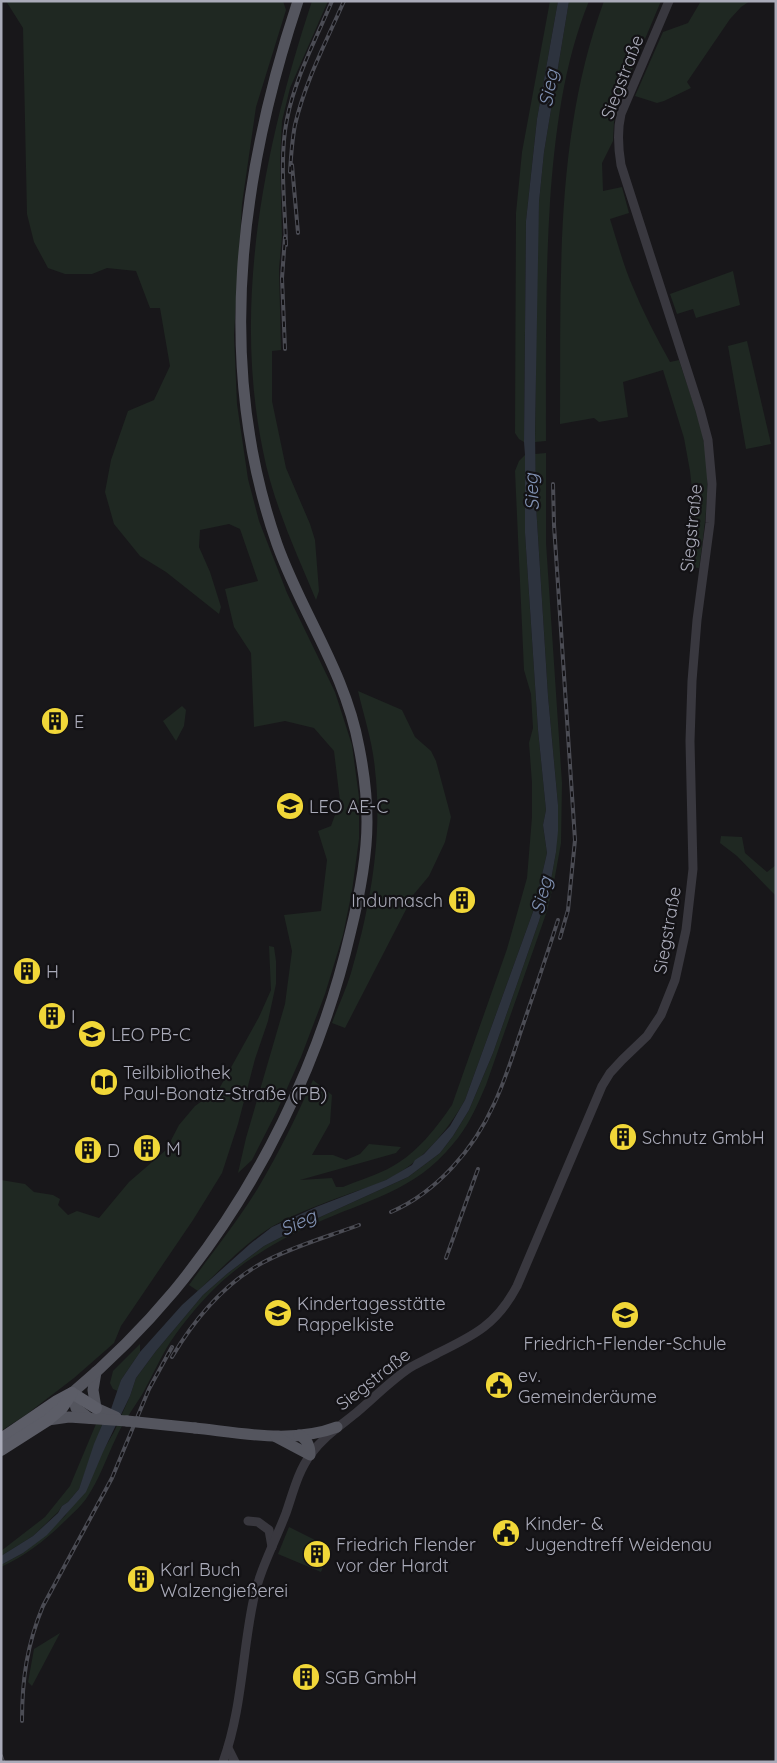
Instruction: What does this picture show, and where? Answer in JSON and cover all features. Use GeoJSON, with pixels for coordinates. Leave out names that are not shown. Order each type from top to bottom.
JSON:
{"type":"FeatureCollection","features":[{"type":"Feature","properties":{"kind":"highway"},"geometry":{"type":"LineString","coordinates":[[72,1393],[93,1413]]}},
{"type":"Feature","properties":{"kind":"highway"},"geometry":{"type":"LineString","coordinates":[[1,1450],[48,1420],[62,1408],[72,1393]]}},
{"type":"Feature","properties":{"kind":"highway"},"geometry":{"type":"LineString","coordinates":[[1,1439],[72,1393]]}},
{"type":"Feature","properties":{"kind":"main road"},"geometry":{"type":"LineString","coordinates":[[72,1393],[96,1372],[160,1308],[184,1279],[226,1221],[273,1140],[303,1077],[336,988],[362,880],[367,826],[366,794],[359,744],[341,683],[283,559],[264,504],[248,433],[242,371],[241,305],[245,241],[256,164],[276,74],[298,1]]}},
{"type":"Feature","properties":{"kind":"main road"},"geometry":{"type":"LineString","coordinates":[[93,1413],[93,1390],[96,1372]]}},
{"type":"Feature","properties":{"kind":"main road"},"geometry":{"type":"LineString","coordinates":[[48,1420],[93,1413],[127,1421],[276,1437],[299,1435],[338,1427]]}},
{"type":"Feature","properties":{"kind":"main road"},"geometry":{"type":"LineString","coordinates":[[276,1437],[310,1455],[307,1441],[299,1435]]}},
{"type":"Feature","properties":{"kind":"street","name":"Siegstraße"},"geometry":{"type":"LineString","coordinates":[[223,1762],[239,1702],[253,1598],[296,1484],[310,1455],[318,1444],[411,1367],[472,1336],[490,1324],[506,1307],[517,1286],[602,1086],[610,1073],[647,1036],[660,1015],[675,980],[682,953],[693,869],[690,741],[692,674],[710,523],[712,464],[700,410],[624,174],[618,144],[621,114],[669,1]]}},
{"type":"Feature","properties":{"kind":"street"},"geometry":{"type":"LineString","coordinates":[[248,1521],[258,1522],[269,1530],[272,1549]]}},
{"type":"Feature","properties":{"kind":"street"},"geometry":{"type":"LineString","coordinates":[[228,1748],[235,1762]]}},
{"type":"Feature","properties":{"kind":"shaded area"},"geometry":{"type":"Polygon","coordinates":[[[6,1],[283,1],[286,10],[256,107],[242,204],[234,335],[237,404],[248,479],[259,521],[287,593],[335,692],[352,745],[359,797],[359,839],[352,891],[343,935],[325,994],[301,1057],[276,1113],[252,1160],[238,1173],[246,1138],[285,1004],[292,951],[284,915],[321,911],[327,860],[318,831],[331,826],[340,801],[334,751],[314,728],[285,721],[254,727],[251,653],[234,627],[225,589],[258,581],[240,529],[229,524],[200,530],[199,547],[210,572],[221,607],[219,614],[166,572],[140,556],[114,524],[105,492],[111,460],[128,411],[154,400],[170,366],[160,308],[150,308],[136,271],[107,268],[92,274],[65,274],[48,268],[34,242],[27,214],[23,28],[6,1]]]}},
{"type":"Feature","properties":{"kind":"shaded area"},"geometry":{"type":"Polygon","coordinates":[[[312,1],[328,1],[290,88],[282,121],[280,161],[282,236],[279,269],[281,350],[272,351],[272,401],[286,468],[315,540],[319,591],[316,600],[286,527],[267,470],[254,394],[251,338],[252,280],[258,223],[268,167],[280,111],[312,1]]]}},
{"type":"Feature","properties":{"kind":"shaded area"},"geometry":{"type":"Polygon","coordinates":[[[550,1],[558,1],[537,119],[526,221],[524,442],[515,433],[516,213],[522,152],[550,1]]]}},
{"type":"Feature","properties":{"kind":"shaded area"},"geometry":{"type":"Polygon","coordinates":[[[569,1],[589,1],[573,50],[558,125],[550,202],[547,261],[546,441],[535,442],[539,202],[544,152],[569,1]]]}},
{"type":"Feature","properties":{"kind":"shaded area"},"geometry":{"type":"Polygon","coordinates":[[[604,1],[661,1],[618,103],[613,141],[602,163],[603,191],[622,187],[629,213],[610,219],[623,261],[641,305],[670,362],[679,360],[701,427],[706,453],[707,486],[699,568],[687,567],[695,517],[690,471],[684,438],[663,370],[623,382],[628,417],[599,422],[594,418],[560,424],[561,263],[568,157],[576,104],[588,52],[604,1]]]}},
{"type":"Feature","properties":{"kind":"shaded area"},"geometry":{"type":"Polygon","coordinates":[[[701,1],[750,1],[741,7],[730,19],[687,82],[691,88],[657,103],[635,96],[663,32],[688,23],[701,1]]]}},
{"type":"Feature","properties":{"kind":"shaded area"},"geometry":{"type":"Polygon","coordinates":[[[733,271],[740,305],[696,318],[693,309],[677,314],[670,294],[733,271]]]}},
{"type":"Feature","properties":{"kind":"shaded area"},"geometry":{"type":"Polygon","coordinates":[[[747,341],[771,444],[746,449],[728,346],[747,341]]]}},
{"type":"Feature","properties":{"kind":"shaded area"},"geometry":{"type":"Polygon","coordinates":[[[546,453],[546,543],[562,783],[561,843],[547,911],[486,1085],[476,1108],[453,1144],[438,1160],[406,1184],[286,1238],[246,1262],[221,1282],[192,1313],[166,1349],[143,1393],[119,1432],[99,1477],[84,1502],[45,1539],[20,1557],[1,1567],[1,1565],[23,1553],[65,1516],[114,1432],[136,1378],[203,1295],[264,1246],[318,1218],[408,1177],[440,1153],[469,1110],[493,1053],[539,921],[551,880],[556,852],[558,805],[548,696],[536,505],[535,454],[546,453]]]}},
{"type":"Feature","properties":{"kind":"shaded area"},"geometry":{"type":"Polygon","coordinates":[[[525,455],[525,533],[538,730],[546,810],[543,825],[547,853],[534,909],[465,1100],[450,1124],[432,1146],[399,1173],[382,1182],[292,1216],[273,1226],[243,1248],[198,1291],[189,1285],[258,1188],[287,1135],[313,1080],[332,1095],[330,1123],[312,1155],[333,1155],[346,1160],[360,1154],[369,1144],[401,1147],[396,1153],[300,1180],[332,1178],[336,1187],[343,1187],[375,1175],[411,1154],[426,1139],[452,1105],[507,949],[527,878],[532,817],[529,743],[533,728],[531,694],[524,670],[515,471],[519,461],[525,455]]]}},
{"type":"Feature","properties":{"kind":"shaded area"},"geometry":{"type":"Polygon","coordinates":[[[358,691],[402,710],[415,737],[431,751],[436,761],[451,817],[445,842],[429,876],[414,894],[345,1028],[332,1023],[349,979],[358,948],[369,898],[376,847],[377,795],[374,760],[358,691]]]}},
{"type":"Feature","properties":{"kind":"shaded area"},"geometry":{"type":"Polygon","coordinates":[[[182,706],[186,710],[184,726],[176,741],[163,721],[182,706]]]}},
{"type":"Feature","properties":{"kind":"shaded area"},"geometry":{"type":"Polygon","coordinates":[[[721,836],[742,837],[745,853],[767,872],[776,865],[776,896],[737,856],[720,843],[721,836]]]}},
{"type":"Feature","properties":{"kind":"shaded area"},"geometry":{"type":"Polygon","coordinates":[[[269,946],[274,947],[276,984],[268,1021],[222,1173],[193,1220],[121,1326],[114,1343],[74,1378],[27,1414],[1,1431],[1,1180],[25,1184],[34,1192],[53,1195],[60,1199],[58,1205],[68,1215],[77,1211],[99,1218],[129,1182],[166,1150],[179,1125],[195,1106],[219,1089],[259,1017],[271,990],[269,946]]]}},
{"type":"Feature","properties":{"kind":"shaded area"},"geometry":{"type":"Polygon","coordinates":[[[140,1344],[140,1352],[121,1380],[118,1391],[113,1389],[110,1383],[113,1371],[140,1344]]]}},
{"type":"Feature","properties":{"kind":"shaded area"},"geometry":{"type":"Polygon","coordinates":[[[96,1424],[102,1425],[79,1489],[33,1536],[1,1556],[1,1551],[45,1517],[70,1486],[96,1424]]]}},
{"type":"Feature","properties":{"kind":"shaded area"},"geometry":{"type":"Polygon","coordinates":[[[289,1527],[331,1548],[321,1572],[278,1554],[289,1527]]]}},
{"type":"Feature","properties":{"kind":"shaded area"},"geometry":{"type":"Polygon","coordinates":[[[60,1633],[32,1686],[28,1682],[34,1649],[60,1633]]]}},
{"type":"Feature","properties":{"kind":"water","name":"Sieg"},"geometry":{"type":"Polygon","coordinates":[[[558,1],[569,1],[544,152],[539,202],[535,433],[536,505],[548,696],[558,805],[558,831],[551,880],[539,921],[493,1053],[469,1110],[440,1153],[408,1177],[318,1218],[264,1246],[203,1295],[136,1378],[130,1396],[86,1492],[47,1535],[23,1553],[1,1565],[1,1556],[33,1536],[58,1513],[62,1506],[79,1489],[94,1444],[111,1409],[121,1380],[140,1352],[182,1305],[250,1244],[272,1227],[316,1207],[386,1180],[412,1165],[450,1126],[465,1100],[534,909],[547,853],[543,825],[546,810],[538,730],[525,533],[526,221],[537,119],[558,1]]]}},
{"type":"Feature","properties":{"kind":"railway"},"geometry":{"type":"LineString","coordinates":[[286,245],[283,150],[287,119],[295,89],[332,1]]}},
{"type":"Feature","properties":{"kind":"railway"},"geometry":{"type":"LineString","coordinates":[[290,172],[293,136],[304,93],[344,1]]}},
{"type":"Feature","properties":{"kind":"railway"},"geometry":{"type":"LineString","coordinates":[[292,165],[298,233]]}},
{"type":"Feature","properties":{"kind":"railway"},"geometry":{"type":"LineString","coordinates":[[285,237],[282,278],[285,349]]}},
{"type":"Feature","properties":{"kind":"railway"},"geometry":{"type":"LineString","coordinates":[[553,484],[554,525],[575,840],[568,910],[560,938]]}},
{"type":"Feature","properties":{"kind":"railway"},"geometry":{"type":"LineString","coordinates":[[391,1212],[424,1193],[439,1181],[465,1153],[486,1121],[506,1075],[558,920]]}},
{"type":"Feature","properties":{"kind":"railway"},"geometry":{"type":"LineString","coordinates":[[446,1258],[478,1169]]}},
{"type":"Feature","properties":{"kind":"railway"},"geometry":{"type":"LineString","coordinates":[[172,1357],[200,1317],[235,1281],[262,1263],[285,1252],[359,1225]]}},
{"type":"Feature","properties":{"kind":"railway"},"geometry":{"type":"LineString","coordinates":[[22,1721],[23,1691],[29,1648],[43,1606],[112,1478],[149,1389],[172,1347]]}},
{"type":"Feature","properties":{"kind":"railway"},"geometry":{"type":"LineString","coordinates":[[1,1756],[3,1762]]}},
{"type":"Feature","properties":{"kind":"place","name":"E"},"geometry":{"type":"Point","coordinates":[55,721]}},
{"type":"Feature","properties":{"kind":"place","name":"LEO AE-C"},"geometry":{"type":"Point","coordinates":[290,806]}},
{"type":"Feature","properties":{"kind":"place","name":"Indumasch"},"geometry":{"type":"Point","coordinates":[462,900]}},
{"type":"Feature","properties":{"kind":"place","name":"H"},"geometry":{"type":"Point","coordinates":[27,971]}},
{"type":"Feature","properties":{"kind":"place","name":"I"},"geometry":{"type":"Point","coordinates":[52,1016]}},
{"type":"Feature","properties":{"kind":"place","name":"LEO PB-C"},"geometry":{"type":"Point","coordinates":[92,1034]}},
{"type":"Feature","properties":{"kind":"place","name":"Teilbibliothek Paul-Bonatz-Straße (PB)"},"geometry":{"type":"Point","coordinates":[104,1082]}},
{"type":"Feature","properties":{"kind":"place","name":"Schnutz GmbH"},"geometry":{"type":"Point","coordinates":[623,1137]}},
{"type":"Feature","properties":{"kind":"place","name":"M"},"geometry":{"type":"Point","coordinates":[147,1148]}},
{"type":"Feature","properties":{"kind":"place","name":"D"},"geometry":{"type":"Point","coordinates":[88,1150]}},
{"type":"Feature","properties":{"kind":"place","name":"Kindertagesstätte Rappelkiste"},"geometry":{"type":"Point","coordinates":[278,1313]}},
{"type":"Feature","properties":{"kind":"place","name":"Friedrich-Flender-Schule"},"geometry":{"type":"Point","coordinates":[625,1315]}},
{"type":"Feature","properties":{"kind":"place","name":"ev. Gemeinderäume"},"geometry":{"type":"Point","coordinates":[499,1385]}},
{"type":"Feature","properties":{"kind":"place","name":"Kinder- & Jugendtreff Weidenau"},"geometry":{"type":"Point","coordinates":[506,1533]}},
{"type":"Feature","properties":{"kind":"place","name":"Friedrich Flender vor der Hardt"},"geometry":{"type":"Point","coordinates":[317,1554]}},
{"type":"Feature","properties":{"kind":"place","name":"Karl Buch Walzengießerei"},"geometry":{"type":"Point","coordinates":[141,1579]}},
{"type":"Feature","properties":{"kind":"place","name":"SGB GmbH"},"geometry":{"type":"Point","coordinates":[306,1677]}}]}
